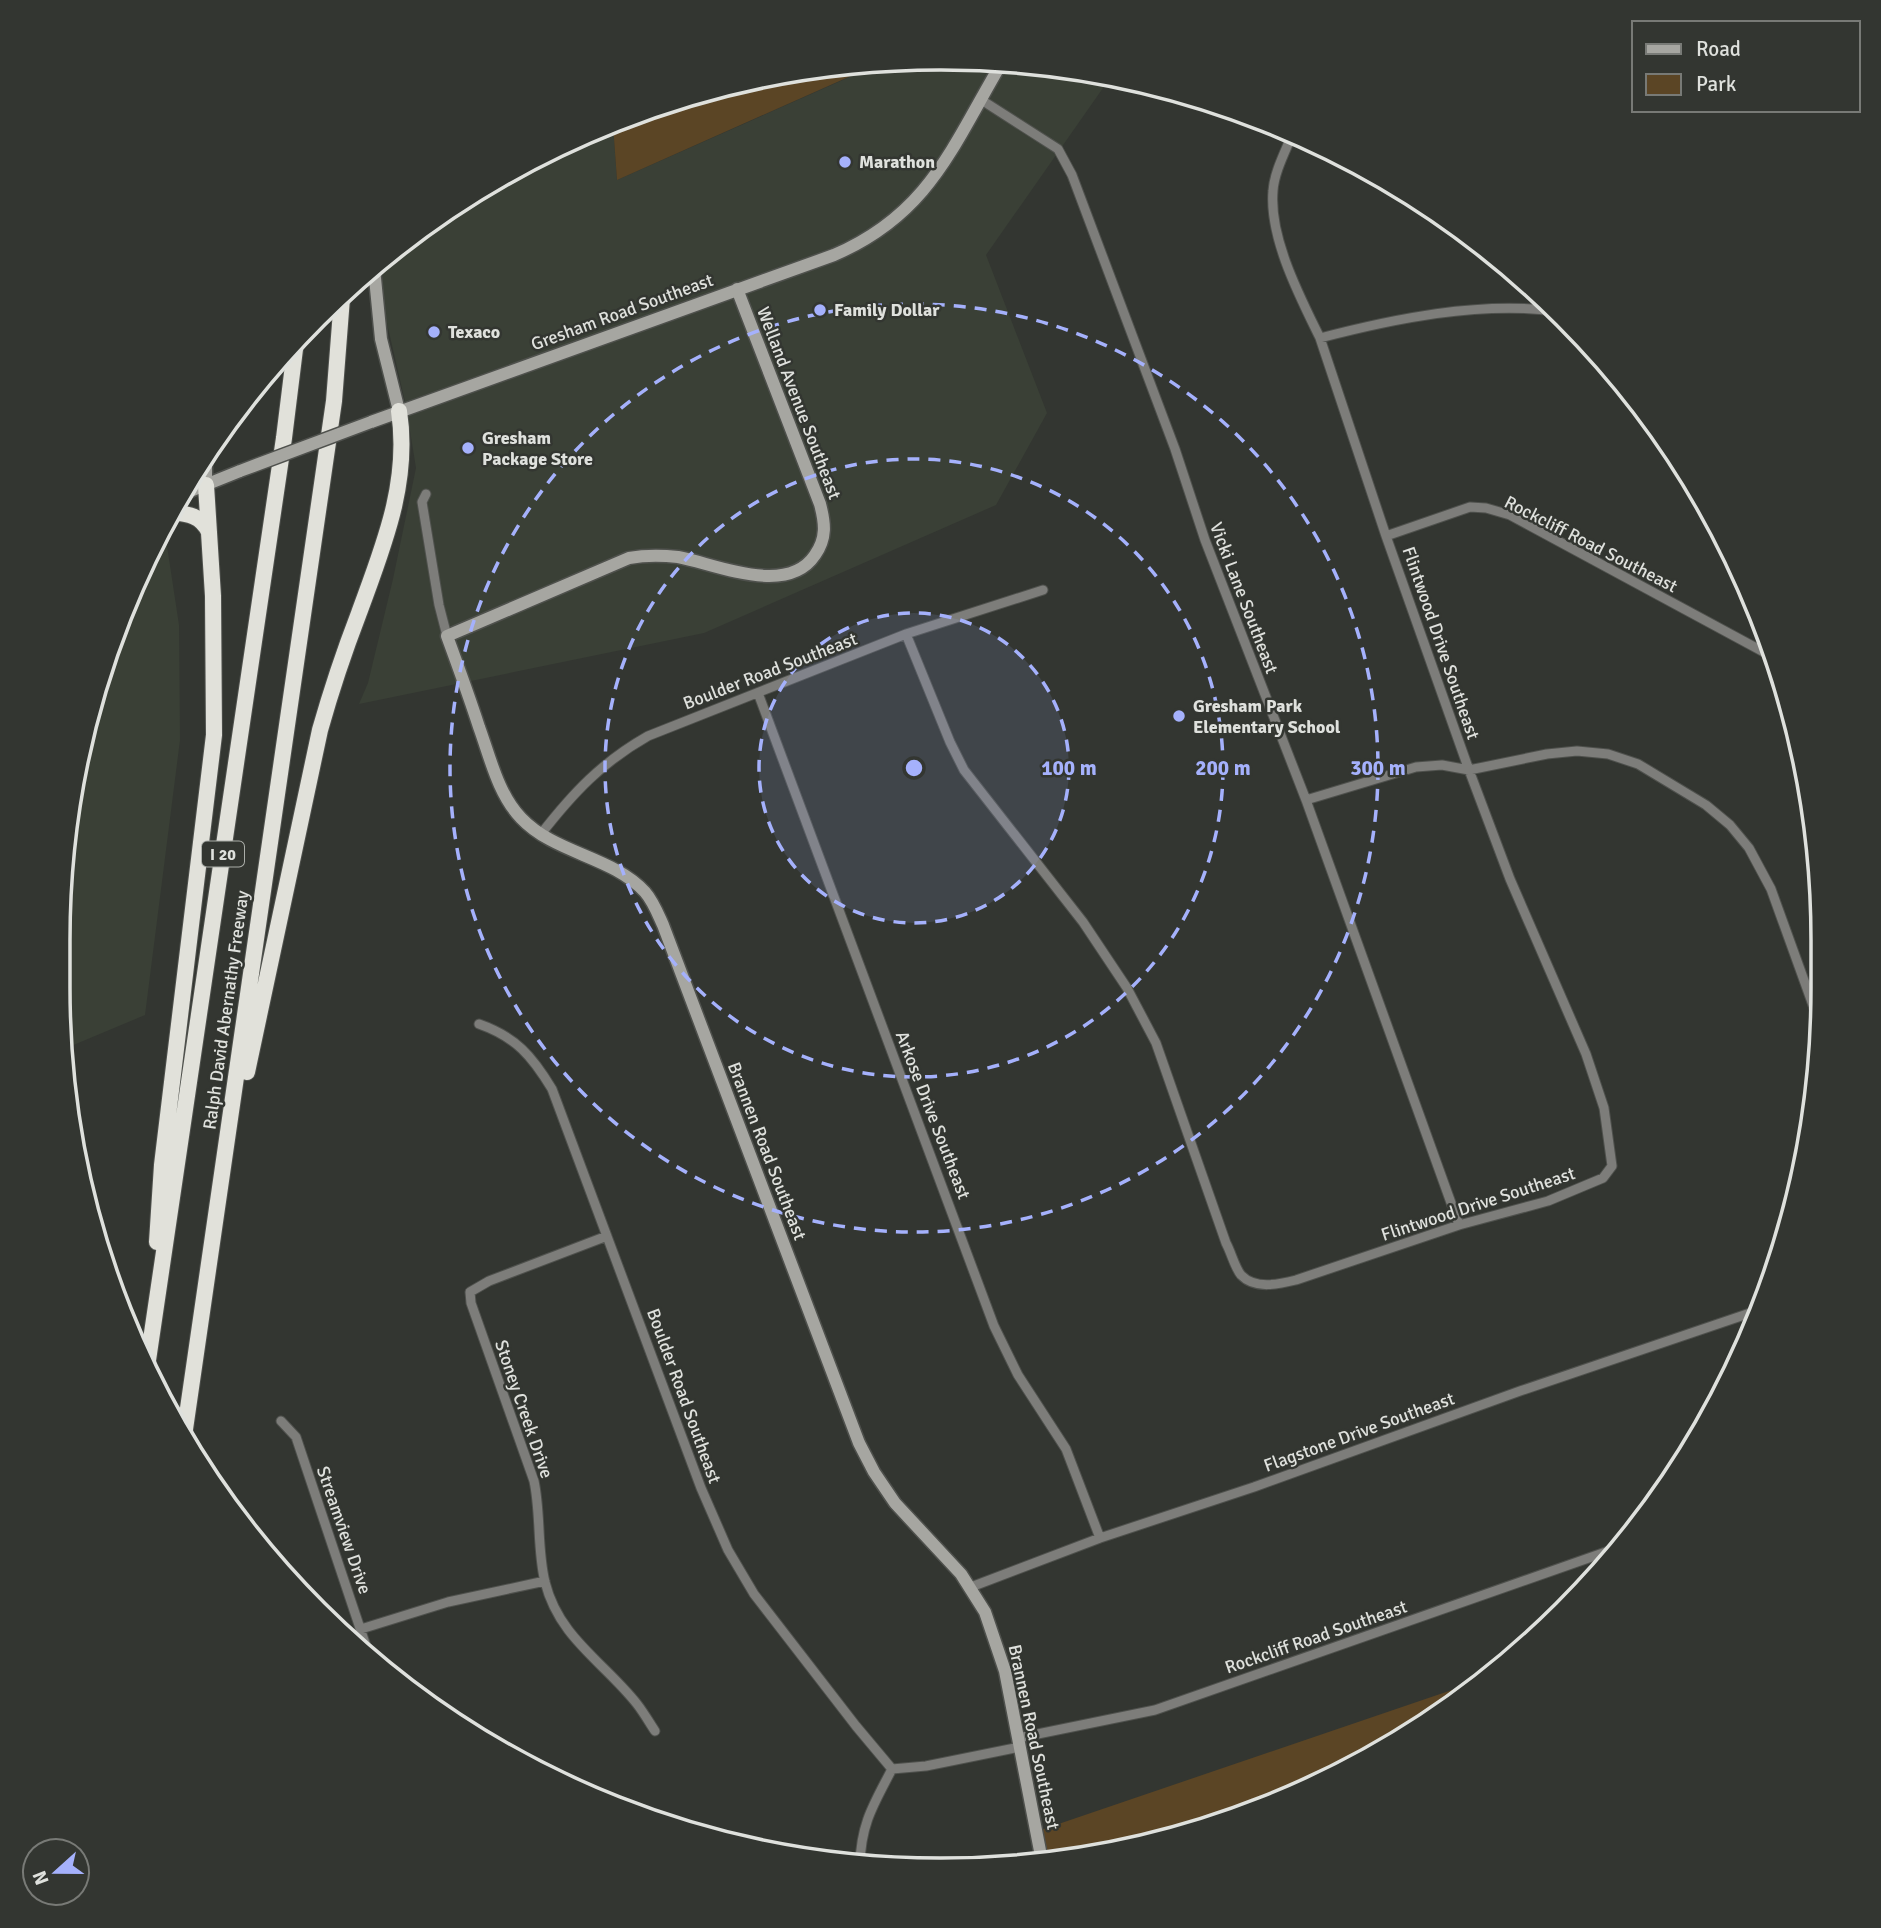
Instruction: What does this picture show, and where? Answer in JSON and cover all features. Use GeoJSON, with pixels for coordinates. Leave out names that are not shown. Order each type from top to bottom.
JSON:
{"type":"FeatureCollection","features":[{"type":"Feature","properties":{"kind":"highway","name":"Ralph David Abernathy Freeway"},"geometry":{"type":"LineString","coordinates":[[186,1421],[334,401],[341,310]]}},
{"type":"Feature","properties":{"kind":"highway","name":"Ralph David Abernathy Freeway"},"geometry":{"type":"LineString","coordinates":[[150,1351],[294,359]]}},
{"type":"Feature","properties":{"kind":"highway"},"geometry":{"type":"LineString","coordinates":[[213,1236],[320,730],[332,686],[385,543],[398,494],[403,454],[399,411]]}},
{"type":"Feature","properties":{"kind":"highway"},"geometry":{"type":"LineString","coordinates":[[150,1347],[162,1165],[214,735],[206,485]]}},
{"type":"Feature","properties":{"kind":"highway"},"geometry":{"type":"LineString","coordinates":[[182,514],[199,518],[209,534]]}},
{"type":"Feature","properties":{"kind":"street","name":"Gresham Road Southeast"},"geometry":{"type":"LineString","coordinates":[[197,488],[399,411],[834,255],[862,242],[888,225],[919,197],[943,165],[996,72]]}},
{"type":"Feature","properties":{"kind":"street","name":"Vicki Lane Southeast"},"geometry":{"type":"LineString","coordinates":[[980,99],[1058,149],[1072,176],[1175,449],[1205,540],[1306,800],[1460,1225]]}},
{"type":"Feature","properties":{"kind":"street","name":"Flintwood Drive Southeast"},"geometry":{"type":"LineString","coordinates":[[906,634],[950,743],[964,770],[1102,949],[1150,1029],[1226,1243],[1242,1276],[1260,1284],[1286,1283],[1460,1225],[1548,1201],[1603,1178],[1612,1166],[1604,1108],[1586,1054],[1510,879],[1469,770],[1320,338],[1287,262],[1273,215],[1273,188],[1289,143]]}},
{"type":"Feature","properties":{"kind":"street"},"geometry":{"type":"LineString","coordinates":[[375,279],[382,339],[399,411]]}},
{"type":"Feature","properties":{"kind":"street","name":"Welland Avenue Southeast"},"geometry":{"type":"LineString","coordinates":[[447,636],[629,558],[646,555],[676,557],[757,575],[780,576],[802,569],[813,559],[821,545],[826,526],[820,504],[737,289]]}},
{"type":"Feature","properties":{"kind":"street"},"geometry":{"type":"LineString","coordinates":[[1320,338],[1393,320],[1461,312],[1540,310]]}},
{"type":"Feature","properties":{"kind":"street"},"geometry":{"type":"LineString","coordinates":[[206,475],[206,485]]}},
{"type":"Feature","properties":{"kind":"street","name":"Brannen Road Southeast"},"geometry":{"type":"LineString","coordinates":[[426,494],[422,502],[439,605],[447,636],[501,785],[522,819],[541,834],[629,879],[644,892],[654,906],[859,1443],[895,1503],[971,1587],[985,1612],[999,1650],[1040,1852]]}},
{"type":"Feature","properties":{"kind":"street","name":"Rockcliff Road Southeast"},"geometry":{"type":"LineString","coordinates":[[1387,536],[1470,507],[1486,508],[1510,516],[1761,651]]}},
{"type":"Feature","properties":{"kind":"street","name":"Boulder Road Southeast"},"geometry":{"type":"LineString","coordinates":[[541,834],[580,786],[631,746],[673,725],[906,634],[1043,590]]}},
{"type":"Feature","properties":{"kind":"street","name":"Arkose Drive Southeast"},"geometry":{"type":"LineString","coordinates":[[758,693],[995,1326],[1018,1375],[1066,1449],[1100,1538]]}},
{"type":"Feature","properties":{"kind":"street"},"geometry":{"type":"LineString","coordinates":[[1306,800],[1416,767],[1441,765],[1469,770],[1547,754],[1593,752],[1638,764],[1706,805],[1740,836],[1765,875],[1811,999]]}},
{"type":"Feature","properties":{"kind":"street","name":"Boulder Road Southeast"},"geometry":{"type":"LineString","coordinates":[[479,1024],[503,1033],[526,1053],[552,1089],[701,1489],[728,1550],[754,1594],[892,1769]]}},
{"type":"Feature","properties":{"kind":"street","name":"Stoney Creek Drive"},"geometry":{"type":"LineString","coordinates":[[607,1236],[466,1290],[534,1481],[539,1506],[545,1581],[554,1606],[569,1633],[637,1704],[655,1731]]}},
{"type":"Feature","properties":{"kind":"street","name":"Flagstone Drive Southeast"},"geometry":{"type":"LineString","coordinates":[[971,1587],[1100,1538],[1254,1487],[1520,1391],[1748,1314]]}},
{"type":"Feature","properties":{"kind":"street","name":"Streamview Drive"},"geometry":{"type":"LineString","coordinates":[[281,1421],[296,1437],[363,1639]]}},
{"type":"Feature","properties":{"kind":"street","name":"Rockcliff Road Southeast"},"geometry":{"type":"LineString","coordinates":[[892,1769],[926,1766],[1155,1710],[1600,1555]]}},
{"type":"Feature","properties":{"kind":"street"},"geometry":{"type":"LineString","coordinates":[[360,1629],[448,1602],[545,1581]]}},
{"type":"Feature","properties":{"kind":"street"},"geometry":{"type":"LineString","coordinates":[[860,1854],[864,1824],[892,1769]]}},
{"type":"Feature","properties":{"kind":"shaded area"},"geometry":{"type":"Polygon","coordinates":[[[940,70],[997,72],[1054,77],[1104,86],[986,255],[1047,413],[996,505],[704,633],[359,704],[368,683],[416,468],[406,406],[383,306],[382,273],[457,217],[505,187],[555,160],[614,134],[617,180],[855,75],[940,70]]]}},
{"type":"Feature","properties":{"kind":"shaded area"},"geometry":{"type":"Polygon","coordinates":[[[167,543],[179,625],[180,740],[145,1015],[72,1046],[72,884],[77,827],[87,771],[116,661],[136,607],[167,543]]]}},
{"type":"Feature","properties":{"kind":"green space"},"geometry":{"type":"Polygon","coordinates":[[[854,75],[617,180],[614,134],[715,100],[771,87],[854,75]]]}},
{"type":"Feature","properties":{"kind":"green space"},"geometry":{"type":"Polygon","coordinates":[[[1455,1689],[1376,1741],[1326,1768],[1274,1792],[1220,1812],[1166,1828],[1054,1851],[1041,1852],[1035,1832],[1455,1689]]]}},
{"type":"Feature","properties":{"kind":"place","name":"Marathon"},"geometry":{"type":"Point","coordinates":[845,162]}},
{"type":"Feature","properties":{"kind":"place","name":"Family Dollar"},"geometry":{"type":"Point","coordinates":[820,310]}},
{"type":"Feature","properties":{"kind":"place","name":"Texaco"},"geometry":{"type":"Point","coordinates":[434,332]}},
{"type":"Feature","properties":{"kind":"place","name":"Gresham Package Store"},"geometry":{"type":"Point","coordinates":[468,448]}},
{"type":"Feature","properties":{"kind":"place","name":"Gresham Park Elementary School"},"geometry":{"type":"Point","coordinates":[1179,716]}}]}
